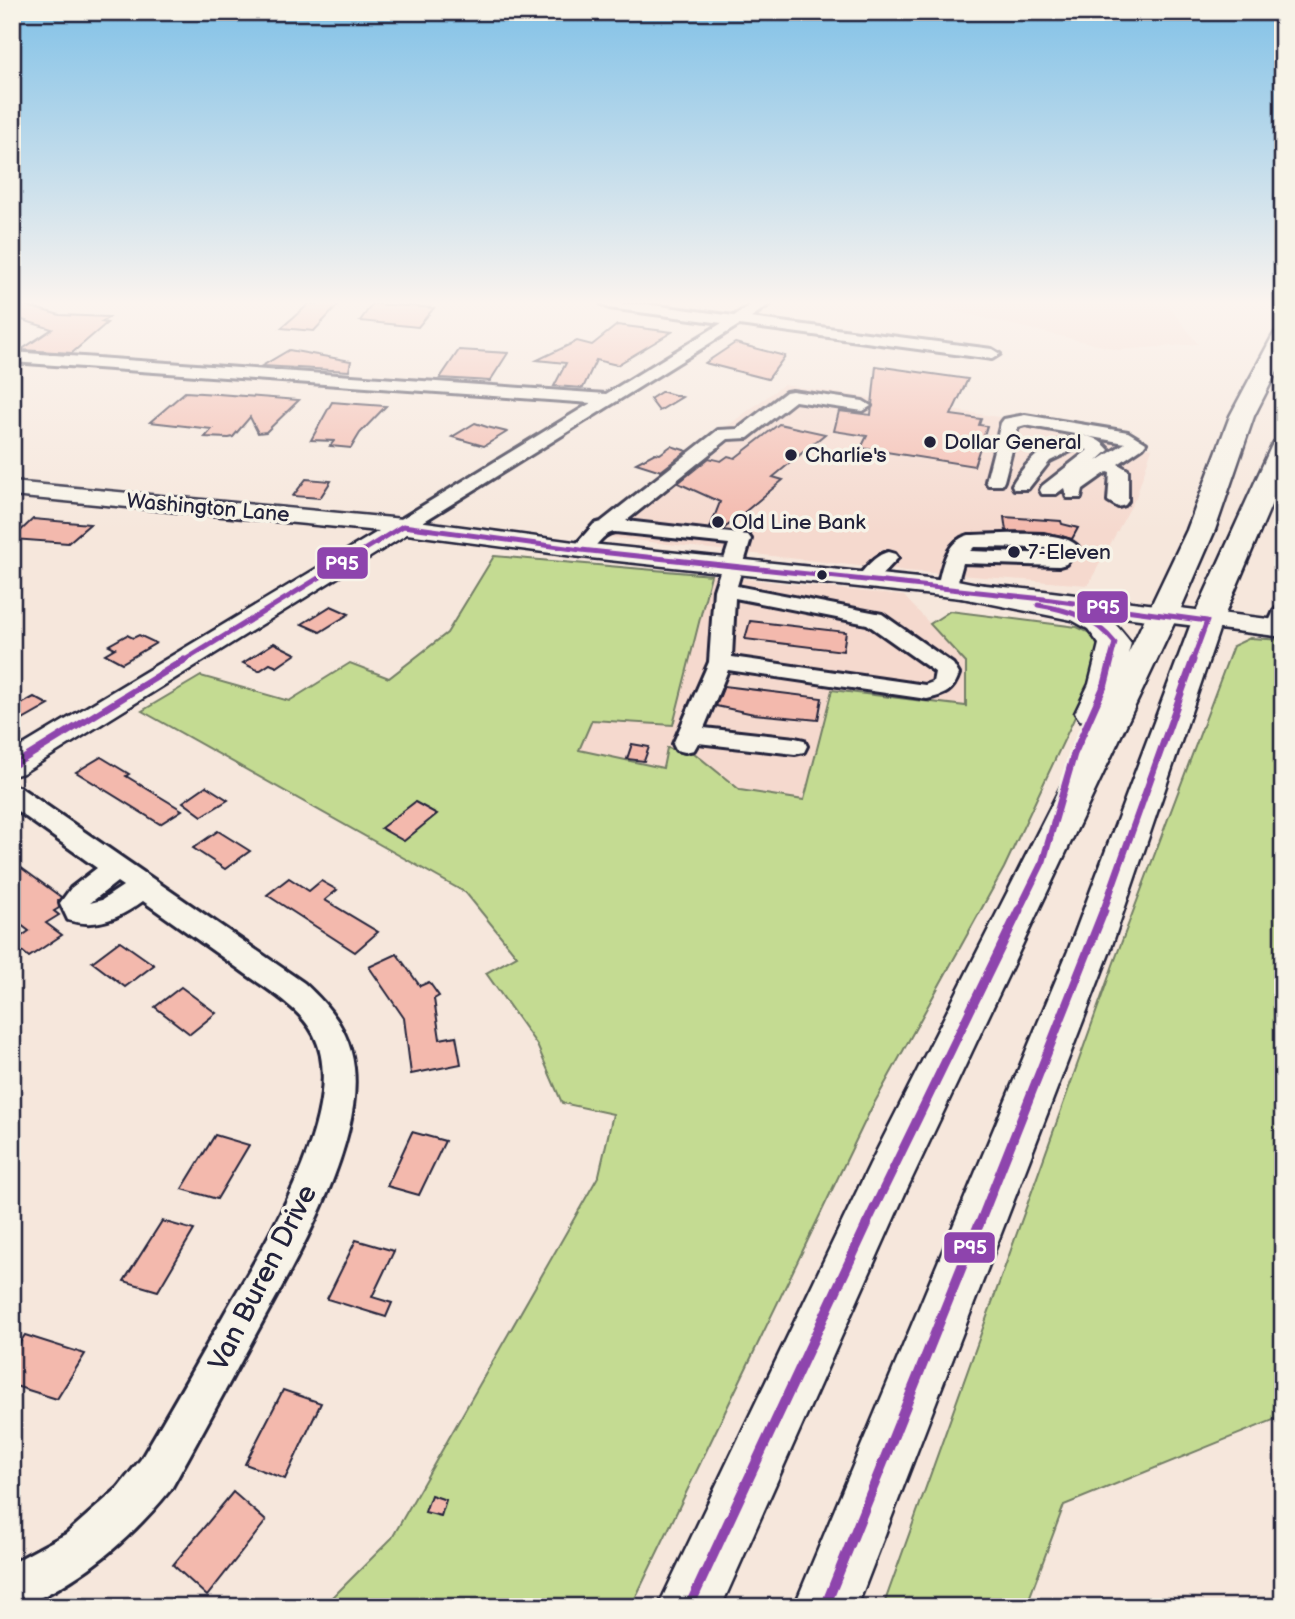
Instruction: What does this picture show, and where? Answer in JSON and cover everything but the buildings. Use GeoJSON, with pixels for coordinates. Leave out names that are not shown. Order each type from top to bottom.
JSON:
{"type":"FeatureCollection","features":[{"type":"Feature","properties":{"kind":"highway"},"geometry":{"type":"LineString","coordinates":[[825,1607],[1089,951],[1185,618],[1201,530],[1242,416],[1261,380]]}},
{"type":"Feature","properties":{"kind":"highway"},"geometry":{"type":"LineString","coordinates":[[689,1607],[887,1180],[1043,861],[1283,447]]}},
{"type":"Feature","properties":{"kind":"highway"},"geometry":{"type":"LineString","coordinates":[[952,589],[1081,613],[1098,623],[1115,643],[1105,684],[1074,754],[1043,861]]}},
{"type":"Feature","properties":{"kind":"main road","name":"Washington Lane"},"geometry":{"type":"LineString","coordinates":[[12,489],[403,526],[581,550],[952,589],[1185,618],[1281,624]]}},
{"type":"Feature","properties":{"kind":"main road"},"geometry":{"type":"LineString","coordinates":[[12,766],[403,526]]}},
{"type":"Feature","properties":{"kind":"street"},"geometry":{"type":"LineString","coordinates":[[331,380],[606,399]]}},
{"type":"Feature","properties":{"kind":"street"},"geometry":{"type":"LineString","coordinates":[[403,526],[639,380]]}},
{"type":"Feature","properties":{"kind":"street"},"geometry":{"type":"LineString","coordinates":[[607,527],[724,434],[742,434],[792,396],[863,406]]}},
{"type":"Feature","properties":{"kind":"street"},"geometry":{"type":"LineString","coordinates":[[995,481],[1010,423],[1025,420],[1128,437],[1137,443],[1073,488],[1074,494]]}},
{"type":"Feature","properties":{"kind":"street"},"geometry":{"type":"LineString","coordinates":[[1021,485],[1026,471],[1065,444],[1080,441],[1100,450],[1049,490]]}},
{"type":"Feature","properties":{"kind":"street"},"geometry":{"type":"LineString","coordinates":[[1103,465],[1119,470],[1118,501]]}},
{"type":"Feature","properties":{"kind":"street"},"geometry":{"type":"LineString","coordinates":[[581,550],[601,528],[607,527],[741,539],[725,590],[720,662],[687,739],[795,746]]}},
{"type":"Feature","properties":{"kind":"street"},"geometry":{"type":"LineString","coordinates":[[952,589],[954,557],[968,541],[1016,551]]}},
{"type":"Feature","properties":{"kind":"street"},"geometry":{"type":"LineString","coordinates":[[866,580],[888,558]]}},
{"type":"Feature","properties":{"kind":"street"},"geometry":{"type":"LineString","coordinates":[[720,662],[927,692],[943,686],[947,674],[945,669],[874,618],[725,590]]}},
{"type":"Feature","properties":{"kind":"street","name":"Van Buren Drive"},"geometry":{"type":"LineString","coordinates":[[12,794],[293,992],[316,1012],[331,1037],[339,1083],[323,1156],[300,1217],[156,1474],[133,1503],[81,1549],[12,1588]]}},
{"type":"Feature","properties":{"kind":"shaded area"},"geometry":{"type":"Polygon","coordinates":[[[783,385],[1019,420],[1152,448],[1136,497],[1088,585],[894,570],[581,534],[783,385]]]}},
{"type":"Feature","properties":{"kind":"shaded area"},"geometry":{"type":"Polygon","coordinates":[[[711,575],[904,596],[966,663],[966,706],[832,691],[804,800],[740,790],[694,753],[663,768],[579,750],[592,719],[673,725],[711,575]]]}},
{"type":"Feature","properties":{"kind":"green space"},"geometry":{"type":"Polygon","coordinates":[[[494,556],[711,575],[673,725],[592,720],[579,750],[663,768],[667,748],[694,753],[740,790],[804,800],[832,690],[966,706],[966,663],[930,624],[950,611],[1077,627],[1092,634],[1098,647],[1088,689],[1004,868],[871,1109],[631,1607],[323,1607],[392,1538],[599,1175],[613,1114],[562,1103],[537,1045],[486,973],[517,956],[466,893],[142,711],[201,676],[289,701],[350,663],[389,678],[447,633],[494,556]]]}},
{"type":"Feature","properties":{"kind":"green space"},"geometry":{"type":"Polygon","coordinates":[[[1250,638],[1283,640],[1283,1416],[1064,1505],[1026,1607],[883,1607],[1113,965],[1233,646],[1250,638]]]}},
{"type":"Feature","properties":{"kind":"transit line","name":"P95"},"geometry":{"type":"LineString","coordinates":[[12,766],[403,526],[581,550],[1044,599],[1207,621],[1089,951],[825,1607]]}},
{"type":"Feature","properties":{"kind":"transit line","name":"P95"},"geometry":{"type":"LineString","coordinates":[[689,1607],[887,1180],[1043,861],[1074,754],[1105,684],[1115,643],[1108,634],[1081,616],[1038,605]]}},
{"type":"Feature","properties":{"kind":"place","name":"Dollar General"},"geometry":{"type":"Point","coordinates":[930,442]}},
{"type":"Feature","properties":{"kind":"place","name":"Charlie's"},"geometry":{"type":"Point","coordinates":[791,455]}},
{"type":"Feature","properties":{"kind":"place","name":"Old Line Bank"},"geometry":{"type":"Point","coordinates":[718,522]}},
{"type":"Feature","properties":{"kind":"place","name":"7-Eleven"},"geometry":{"type":"Point","coordinates":[1014,552]}}]}
